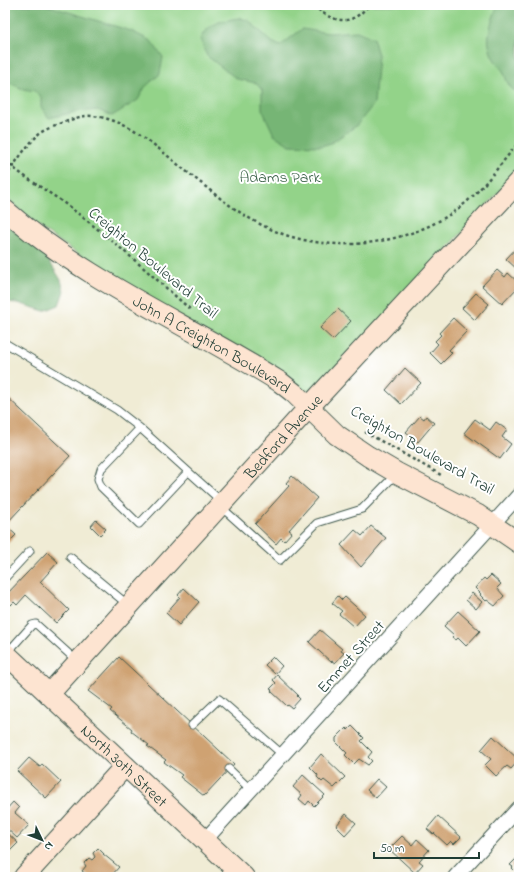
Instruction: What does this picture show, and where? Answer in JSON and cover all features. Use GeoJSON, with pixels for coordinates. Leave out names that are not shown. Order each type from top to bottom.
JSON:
{"type":"FeatureCollection","features":[{"type":"Feature","properties":{"kind":"street","name":"Bedford Avenue"},"geometry":{"type":"LineString","coordinates":[[49,694],[309,407],[519,181]]}},
{"type":"Feature","properties":{"kind":"street","name":"John A Creighton Boulevard"},"geometry":{"type":"LineString","coordinates":[[5,210],[34,234],[66,257],[117,290],[268,374],[294,393],[337,435],[368,456],[397,473],[463,507],[492,524],[519,543]]}},
{"type":"Feature","properties":{"kind":"street","name":"Emmet Street"},"geometry":{"type":"LineString","coordinates":[[205,840],[519,495]]}},
{"type":"Feature","properties":{"kind":"street","name":"North 30th Street"},"geometry":{"type":"LineString","coordinates":[[5,654],[244,877]]}},
{"type":"Feature","properties":{"kind":"street"},"geometry":{"type":"LineString","coordinates":[[24,877],[125,766]]}},
{"type":"Feature","properties":{"kind":"street"},"geometry":{"type":"LineString","coordinates":[[456,877],[519,808]]}},
{"type":"Feature","properties":{"kind":"lane"},"geometry":{"type":"LineString","coordinates":[[5,343],[117,410],[140,428],[280,560],[317,523],[362,509],[397,473]]}},
{"type":"Feature","properties":{"kind":"lane"},"geometry":{"type":"LineString","coordinates":[[140,428],[101,469],[98,479],[101,487],[139,524],[188,472]]}},
{"type":"Feature","properties":{"kind":"lane"},"geometry":{"type":"LineString","coordinates":[[5,578],[30,551]]}},
{"type":"Feature","properties":{"kind":"lane"},"geometry":{"type":"LineString","coordinates":[[70,557],[129,606]]}},
{"type":"Feature","properties":{"kind":"lane"},"geometry":{"type":"LineString","coordinates":[[5,654],[32,625],[36,624],[78,662]]}},
{"type":"Feature","properties":{"kind":"lane"},"geometry":{"type":"LineString","coordinates":[[192,725],[219,699],[283,755]]}},
{"type":"Feature","properties":{"kind":"lane"},"geometry":{"type":"LineString","coordinates":[[229,769],[251,790]]}},
{"type":"Feature","properties":{"kind":"path"},"geometry":{"type":"LineString","coordinates":[[314,5],[324,14],[341,20],[350,20],[362,14],[369,5]]}},
{"type":"Feature","properties":{"kind":"path"},"geometry":{"type":"LineString","coordinates":[[5,177],[29,145],[42,132],[74,118],[91,116],[110,120],[132,130],[148,141],[220,199],[256,222],[275,231],[314,243],[360,244],[404,236],[424,228],[455,211],[473,197],[496,172],[519,142]]}},
{"type":"Feature","properties":{"kind":"path","name":"Creighton Boulevard Trail"},"geometry":{"type":"LineString","coordinates":[[5,161],[13,168],[60,199],[194,313]]}},
{"type":"Feature","properties":{"kind":"path","name":"Creighton Boulevard Trail"},"geometry":{"type":"LineString","coordinates":[[362,430],[446,478]]}},
{"type":"Feature","properties":{"kind":"green space","name":"Adams Park"},"geometry":{"type":"Polygon","coordinates":[[[5,5],[519,5],[519,170],[322,385],[313,392],[303,390],[119,281],[41,229],[5,196],[5,5]]]}},
{"type":"Feature","properties":{"kind":"green space"},"geometry":{"type":"Polygon","coordinates":[[[5,5],[46,5],[131,31],[151,41],[163,57],[160,74],[145,87],[138,100],[112,116],[98,110],[75,112],[49,118],[41,107],[41,97],[35,91],[23,89],[5,81],[5,5]]]}},
{"type":"Feature","properties":{"kind":"green space"},"geometry":{"type":"Polygon","coordinates":[[[498,5],[519,5],[519,92],[512,89],[508,84],[503,71],[494,59],[489,46],[489,32],[498,5]]]}},
{"type":"Feature","properties":{"kind":"green space"},"geometry":{"type":"Polygon","coordinates":[[[239,18],[248,20],[272,42],[280,46],[302,29],[329,33],[357,31],[373,38],[378,55],[374,104],[356,126],[331,143],[321,146],[290,145],[274,135],[262,109],[262,90],[256,83],[237,79],[207,56],[200,39],[207,29],[216,23],[239,18]]]}},
{"type":"Feature","properties":{"kind":"green space"},"geometry":{"type":"Polygon","coordinates":[[[5,224],[44,253],[61,280],[64,291],[59,305],[44,311],[18,303],[5,302],[5,224]]]}},
{"type":"Feature","properties":{"kind":"building"},"geometry":{"type":"Polygon","coordinates":[[[519,245],[519,271],[506,259],[519,245]]]}},
{"type":"Feature","properties":{"kind":"building"},"geometry":{"type":"Polygon","coordinates":[[[497,270],[505,277],[508,273],[519,283],[519,286],[502,304],[482,286],[497,270]]]}},
{"type":"Feature","properties":{"kind":"building"},"geometry":{"type":"Polygon","coordinates":[[[476,293],[489,304],[475,320],[462,308],[476,293]]]}},
{"type":"Feature","properties":{"kind":"building"},"geometry":{"type":"Polygon","coordinates":[[[338,309],[351,321],[333,340],[320,328],[338,309]]]}},
{"type":"Feature","properties":{"kind":"building"},"geometry":{"type":"Polygon","coordinates":[[[453,318],[467,331],[449,350],[452,353],[441,364],[430,353],[438,344],[435,341],[441,335],[439,333],[453,318]]]}},
{"type":"Feature","properties":{"kind":"building"},"geometry":{"type":"Polygon","coordinates":[[[405,368],[421,383],[401,404],[386,390],[405,368]]]}},
{"type":"Feature","properties":{"kind":"building"},"geometry":{"type":"Polygon","coordinates":[[[5,395],[70,456],[5,525],[5,395]]]}},
{"type":"Feature","properties":{"kind":"building"},"geometry":{"type":"Polygon","coordinates":[[[420,416],[424,419],[426,416],[434,423],[418,442],[406,432],[420,416]]]}},
{"type":"Feature","properties":{"kind":"building"},"geometry":{"type":"Polygon","coordinates":[[[475,419],[490,430],[496,422],[507,430],[502,437],[511,444],[500,459],[464,433],[475,419]]]}},
{"type":"Feature","properties":{"kind":"building"},"geometry":{"type":"Polygon","coordinates":[[[292,476],[317,498],[289,530],[292,532],[284,541],[281,538],[276,544],[255,524],[289,486],[286,483],[292,476]]]}},
{"type":"Feature","properties":{"kind":"building"},"geometry":{"type":"Polygon","coordinates":[[[96,520],[106,529],[100,535],[91,526],[96,520]]]}},
{"type":"Feature","properties":{"kind":"building"},"geometry":{"type":"Polygon","coordinates":[[[5,525],[16,535],[5,546],[5,525]]]}},
{"type":"Feature","properties":{"kind":"building"},"geometry":{"type":"Polygon","coordinates":[[[371,526],[386,538],[361,567],[341,545],[355,530],[362,536],[371,526]]]}},
{"type":"Feature","properties":{"kind":"building"},"geometry":{"type":"Polygon","coordinates":[[[47,552],[58,562],[40,582],[69,610],[56,623],[26,595],[17,605],[14,602],[11,605],[5,600],[5,596],[47,552]]]}},
{"type":"Feature","properties":{"kind":"building"},"geometry":{"type":"Polygon","coordinates":[[[491,575],[501,584],[497,588],[504,596],[495,606],[487,600],[486,601],[475,588],[484,578],[486,580],[491,575]]]}},
{"type":"Feature","properties":{"kind":"building"},"geometry":{"type":"Polygon","coordinates":[[[184,588],[199,602],[179,625],[166,613],[180,597],[178,595],[184,588]]]}},
{"type":"Feature","properties":{"kind":"building"},"geometry":{"type":"Polygon","coordinates":[[[472,593],[482,602],[476,609],[466,600],[472,593]]]}},
{"type":"Feature","properties":{"kind":"building"},"geometry":{"type":"Polygon","coordinates":[[[338,596],[342,600],[345,597],[365,615],[354,627],[339,614],[342,611],[332,603],[338,596]]]}},
{"type":"Feature","properties":{"kind":"building"},"geometry":{"type":"Polygon","coordinates":[[[458,611],[480,631],[466,646],[458,638],[456,640],[452,637],[454,635],[444,626],[458,611]]]}},
{"type":"Feature","properties":{"kind":"building"},"geometry":{"type":"Polygon","coordinates":[[[320,630],[342,649],[341,651],[344,653],[335,663],[332,661],[331,662],[309,642],[320,630]]]}},
{"type":"Feature","properties":{"kind":"building"},"geometry":{"type":"Polygon","coordinates":[[[119,657],[234,764],[204,796],[180,777],[182,775],[164,762],[166,760],[147,746],[149,745],[131,731],[132,729],[110,711],[112,709],[88,691],[119,657]]]}},
{"type":"Feature","properties":{"kind":"building"},"geometry":{"type":"Polygon","coordinates":[[[273,657],[282,666],[275,674],[265,665],[273,657]]]}},
{"type":"Feature","properties":{"kind":"building"},"geometry":{"type":"Polygon","coordinates":[[[277,675],[298,695],[297,696],[300,699],[292,708],[288,705],[287,706],[270,689],[276,683],[273,680],[277,675]]]}},
{"type":"Feature","properties":{"kind":"building"},"geometry":{"type":"Polygon","coordinates":[[[352,726],[364,738],[361,741],[372,752],[368,757],[372,761],[368,765],[359,759],[354,764],[345,755],[347,753],[336,742],[336,738],[346,728],[348,730],[352,726]]]}},
{"type":"Feature","properties":{"kind":"building"},"geometry":{"type":"Polygon","coordinates":[[[493,736],[519,760],[511,769],[507,766],[496,776],[485,765],[491,759],[481,750],[493,736]]]}},
{"type":"Feature","properties":{"kind":"building"},"geometry":{"type":"Polygon","coordinates":[[[321,754],[345,777],[334,788],[324,780],[322,782],[317,777],[318,775],[310,767],[321,754]]]}},
{"type":"Feature","properties":{"kind":"building"},"geometry":{"type":"Polygon","coordinates":[[[29,758],[40,767],[42,764],[61,782],[46,798],[17,771],[29,758]]]}},
{"type":"Feature","properties":{"kind":"building"},"geometry":{"type":"Polygon","coordinates":[[[303,775],[325,795],[314,806],[309,801],[306,805],[299,799],[302,795],[293,787],[303,775]]]}},
{"type":"Feature","properties":{"kind":"building"},"geometry":{"type":"Polygon","coordinates":[[[377,779],[386,787],[376,798],[367,790],[377,779]]]}},
{"type":"Feature","properties":{"kind":"building"},"geometry":{"type":"Polygon","coordinates":[[[13,802],[19,808],[15,813],[29,825],[17,838],[5,827],[5,811],[13,802]]]}},
{"type":"Feature","properties":{"kind":"building"},"geometry":{"type":"Polygon","coordinates":[[[346,814],[356,823],[345,835],[336,826],[346,814]]]}},
{"type":"Feature","properties":{"kind":"building"},"geometry":{"type":"Polygon","coordinates":[[[438,816],[461,837],[454,844],[451,841],[447,845],[434,833],[433,834],[427,829],[438,816]]]}},
{"type":"Feature","properties":{"kind":"building"},"geometry":{"type":"Polygon","coordinates":[[[5,831],[18,843],[6,855],[5,854],[5,831]]]}},
{"type":"Feature","properties":{"kind":"building"},"geometry":{"type":"Polygon","coordinates":[[[402,836],[412,845],[417,839],[429,850],[419,861],[423,864],[415,873],[389,849],[402,836]]]}},
{"type":"Feature","properties":{"kind":"building"},"geometry":{"type":"Polygon","coordinates":[[[98,848],[119,867],[111,876],[112,877],[89,877],[82,871],[86,866],[84,863],[89,858],[92,860],[95,857],[93,853],[98,848]]]}},
{"type":"Feature","properties":{"kind":"building"},"geometry":{"type":"Polygon","coordinates":[[[519,856],[519,875],[510,865],[519,856]]]}}]}
